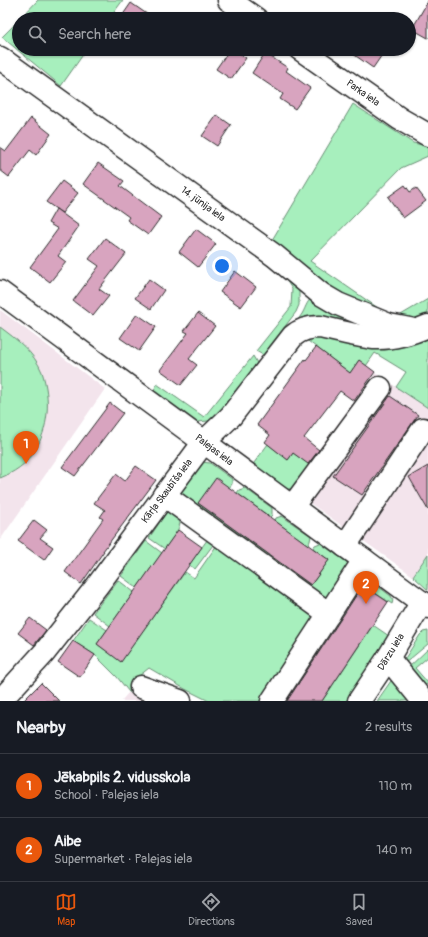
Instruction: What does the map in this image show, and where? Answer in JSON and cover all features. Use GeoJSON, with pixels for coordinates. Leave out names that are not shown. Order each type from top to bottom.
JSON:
{"type":"FeatureCollection","features":[{"type":"Feature","properties":{"kind":"street"},"geometry":{"type":"LineString","coordinates":[[229,0],[246,12]]}},
{"type":"Feature","properties":{"kind":"street","name":"Parka iela"},"geometry":{"type":"LineString","coordinates":[[310,56],[400,119],[428,135]]}},
{"type":"Feature","properties":{"kind":"street","name":"14. jūnija iela"},"geometry":{"type":"LineString","coordinates":[[0,58],[275,256],[321,294],[338,304],[389,324],[422,328]]}},
{"type":"Feature","properties":{"kind":"street","name":"Palejas iela"},"geometry":{"type":"LineString","coordinates":[[0,292],[425,605]]}},
{"type":"Feature","properties":{"kind":"street","name":"Kārļa Skaubīša iela"},"geometry":{"type":"LineString","coordinates":[[0,701],[44,653],[97,586],[204,442],[231,416],[298,331],[312,327],[320,327],[375,338],[396,336],[422,328]]}},
{"type":"Feature","properties":{"kind":"street"},"geometry":{"type":"LineString","coordinates":[[292,508],[380,388]]}},
{"type":"Feature","properties":{"kind":"street"},"geometry":{"type":"LineString","coordinates":[[345,546],[423,429]]}},
{"type":"Feature","properties":{"kind":"street"},"geometry":{"type":"LineString","coordinates":[[164,495],[329,614]]}},
{"type":"Feature","properties":{"kind":"street"},"geometry":{"type":"LineString","coordinates":[[272,701],[364,560]]}},
{"type":"Feature","properties":{"kind":"street","name":"Dārzu iela"},"geometry":{"type":"LineString","coordinates":[[359,701],[425,605]]}},
{"type":"Feature","properties":{"kind":"street"},"geometry":{"type":"LineString","coordinates":[[388,658],[423,701]]}},
{"type":"Feature","properties":{"kind":"street"},"geometry":{"type":"LineString","coordinates":[[141,687],[180,701]]}},
{"type":"Feature","properties":{"kind":"shaded area"},"geometry":{"type":"Polygon","coordinates":[[[0,310],[105,389],[0,540],[0,310]]]}},
{"type":"Feature","properties":{"kind":"shaded area"},"geometry":{"type":"Polygon","coordinates":[[[375,373],[428,408],[428,554],[413,576],[290,489],[375,373]]]}},
{"type":"Feature","properties":{"kind":"shaded area"},"geometry":{"type":"Polygon","coordinates":[[[129,692],[154,701],[121,701],[129,692]]]}},
{"type":"Feature","properties":{"kind":"green space"},"geometry":{"type":"Polygon","coordinates":[[[38,0],[123,0],[114,12],[27,12],[38,0]]]}},
{"type":"Feature","properties":{"kind":"green space"},"geometry":{"type":"Polygon","coordinates":[[[12,27],[12,45],[2,37],[12,27]]]}},
{"type":"Feature","properties":{"kind":"green space"},"geometry":{"type":"Polygon","coordinates":[[[25,56],[82,56],[61,86],[25,56]]]}},
{"type":"Feature","properties":{"kind":"green space"},"geometry":{"type":"Polygon","coordinates":[[[353,104],[413,143],[428,146],[428,156],[401,168],[310,261],[394,319],[428,299],[428,319],[416,322],[400,323],[336,298],[312,282],[269,245],[353,104]]]}},
{"type":"Feature","properties":{"kind":"green space"},"geometry":{"type":"Polygon","coordinates":[[[280,271],[299,289],[299,305],[296,312],[263,355],[256,351],[291,307],[292,289],[280,271]]]}},
{"type":"Feature","properties":{"kind":"green space"},"geometry":{"type":"Polygon","coordinates":[[[315,295],[379,325],[289,329],[302,314],[308,302],[315,295]]]}},
{"type":"Feature","properties":{"kind":"green space"},"geometry":{"type":"Polygon","coordinates":[[[0,327],[24,346],[39,365],[47,392],[47,413],[43,433],[34,452],[19,468],[0,478],[0,327]]]}},
{"type":"Feature","properties":{"kind":"green space"},"geometry":{"type":"Polygon","coordinates":[[[428,332],[428,408],[396,387],[406,372],[375,353],[366,366],[359,360],[350,373],[304,338],[428,332]]]}},
{"type":"Feature","properties":{"kind":"green space"},"geometry":{"type":"Polygon","coordinates":[[[253,356],[257,363],[217,415],[208,421],[198,422],[196,424],[153,392],[157,384],[204,417],[253,356]]]}},
{"type":"Feature","properties":{"kind":"green space"},"geometry":{"type":"Polygon","coordinates":[[[268,444],[288,460],[293,453],[309,464],[309,468],[291,489],[283,489],[251,467],[268,444]]]}},
{"type":"Feature","properties":{"kind":"green space"},"geometry":{"type":"Polygon","coordinates":[[[202,462],[210,463],[232,479],[232,484],[229,488],[198,503],[311,585],[329,560],[313,548],[315,545],[320,543],[352,566],[325,605],[176,500],[202,462]]]}},
{"type":"Feature","properties":{"kind":"green space"},"geometry":{"type":"Polygon","coordinates":[[[245,488],[272,508],[272,515],[270,517],[237,493],[239,490],[245,488]]]}},
{"type":"Feature","properties":{"kind":"green space"},"geometry":{"type":"Polygon","coordinates":[[[168,510],[180,520],[180,524],[165,549],[149,538],[168,510]]]}},
{"type":"Feature","properties":{"kind":"green space"},"geometry":{"type":"Polygon","coordinates":[[[282,516],[311,536],[308,545],[275,521],[276,518],[282,516]]]}},
{"type":"Feature","properties":{"kind":"green space"},"geometry":{"type":"Polygon","coordinates":[[[210,536],[216,541],[195,569],[189,565],[210,536]]]}},
{"type":"Feature","properties":{"kind":"green space"},"geometry":{"type":"Polygon","coordinates":[[[146,541],[162,553],[137,588],[121,576],[146,541]]]}},
{"type":"Feature","properties":{"kind":"green space"},"geometry":{"type":"Polygon","coordinates":[[[219,542],[318,615],[263,701],[209,701],[149,668],[134,680],[135,694],[129,692],[117,677],[95,655],[73,641],[89,618],[107,630],[97,644],[121,661],[185,572],[194,578],[219,542]]]}},
{"type":"Feature","properties":{"kind":"green space"},"geometry":{"type":"Polygon","coordinates":[[[428,554],[428,590],[413,576],[428,554]]]}},
{"type":"Feature","properties":{"kind":"green space"},"geometry":{"type":"Polygon","coordinates":[[[363,575],[391,596],[393,600],[392,604],[363,585],[353,600],[345,594],[363,575]]]}},
{"type":"Feature","properties":{"kind":"green space"},"geometry":{"type":"Polygon","coordinates":[[[118,580],[134,592],[110,626],[93,613],[118,580]]]}},
{"type":"Feature","properties":{"kind":"green space"},"geometry":{"type":"Polygon","coordinates":[[[373,625],[389,636],[346,701],[322,701],[373,625]]]}},
{"type":"Feature","properties":{"kind":"green space"},"geometry":{"type":"Polygon","coordinates":[[[428,631],[428,644],[404,664],[402,663],[420,635],[423,632],[428,631]]]}},
{"type":"Feature","properties":{"kind":"green space"},"geometry":{"type":"Polygon","coordinates":[[[428,649],[428,657],[415,668],[428,683],[423,688],[407,669],[428,649]]]}},
{"type":"Feature","properties":{"kind":"green space"},"geometry":{"type":"Polygon","coordinates":[[[393,678],[409,701],[377,701],[393,678]]]}},
{"type":"Feature","properties":{"kind":"building"},"geometry":{"type":"Polygon","coordinates":[[[428,1],[428,38],[416,31],[416,22],[428,1]]]}},
{"type":"Feature","properties":{"kind":"building"},"geometry":{"type":"Polygon","coordinates":[[[131,3],[144,12],[125,12],[131,3]]]}},
{"type":"Feature","properties":{"kind":"building"},"geometry":{"type":"Polygon","coordinates":[[[225,56],[243,56],[246,58],[231,79],[216,69],[225,56]]]}},
{"type":"Feature","properties":{"kind":"building"},"geometry":{"type":"Polygon","coordinates":[[[263,56],[270,56],[288,68],[286,71],[310,88],[295,109],[280,99],[283,94],[252,73],[263,56]]]}},
{"type":"Feature","properties":{"kind":"building"},"geometry":{"type":"Polygon","coordinates":[[[356,56],[381,56],[373,68],[356,56]]]}},
{"type":"Feature","properties":{"kind":"building"},"geometry":{"type":"Polygon","coordinates":[[[217,115],[231,125],[217,146],[202,136],[217,115]]]}},
{"type":"Feature","properties":{"kind":"building"},"geometry":{"type":"Polygon","coordinates":[[[31,118],[51,134],[36,155],[30,150],[9,177],[0,170],[0,147],[6,151],[31,118]]]}},
{"type":"Feature","properties":{"kind":"building"},"geometry":{"type":"Polygon","coordinates":[[[98,163],[124,181],[120,186],[161,217],[148,235],[127,220],[129,217],[83,184],[98,163]]]}},
{"type":"Feature","properties":{"kind":"building"},"geometry":{"type":"Polygon","coordinates":[[[62,181],[78,193],[62,213],[46,202],[62,181]]]}},
{"type":"Feature","properties":{"kind":"building"},"geometry":{"type":"Polygon","coordinates":[[[405,185],[410,192],[416,188],[426,201],[403,218],[388,197],[405,185]]]}},
{"type":"Feature","properties":{"kind":"building"},"geometry":{"type":"Polygon","coordinates":[[[56,209],[79,226],[58,256],[66,262],[50,282],[30,267],[58,229],[48,223],[56,209]]]}},
{"type":"Feature","properties":{"kind":"building"},"geometry":{"type":"Polygon","coordinates":[[[196,229],[216,244],[198,267],[179,252],[196,229]]]}},
{"type":"Feature","properties":{"kind":"building"},"geometry":{"type":"Polygon","coordinates":[[[105,238],[126,254],[99,289],[109,296],[93,316],[73,301],[99,266],[89,259],[105,238]]]}},
{"type":"Feature","properties":{"kind":"building"},"geometry":{"type":"Polygon","coordinates":[[[235,271],[256,287],[241,307],[220,292],[235,271]]]}},
{"type":"Feature","properties":{"kind":"building"},"geometry":{"type":"Polygon","coordinates":[[[149,279],[164,290],[151,309],[135,298],[149,279]]]}},
{"type":"Feature","properties":{"kind":"building"},"geometry":{"type":"Polygon","coordinates":[[[198,313],[215,326],[189,359],[197,365],[181,385],[160,370],[188,333],[184,331],[198,313]]]}},
{"type":"Feature","properties":{"kind":"building"},"geometry":{"type":"Polygon","coordinates":[[[137,314],[156,327],[139,351],[120,338],[137,314]]]}},
{"type":"Feature","properties":{"kind":"building"},"geometry":{"type":"Polygon","coordinates":[[[316,347],[350,373],[359,360],[375,372],[354,401],[340,391],[304,438],[319,450],[308,464],[293,453],[288,460],[265,442],[270,435],[257,425],[305,359],[306,360],[316,347]]]}},
{"type":"Feature","properties":{"kind":"building"},"geometry":{"type":"Polygon","coordinates":[[[390,396],[418,415],[362,495],[333,476],[390,396]]]}},
{"type":"Feature","properties":{"kind":"building"},"geometry":{"type":"Polygon","coordinates":[[[110,403],[123,413],[75,476],[62,467],[110,403]]]}},
{"type":"Feature","properties":{"kind":"building"},"geometry":{"type":"Polygon","coordinates":[[[136,466],[156,480],[103,551],[81,584],[65,572],[103,519],[100,517],[105,510],[94,503],[116,474],[125,481],[136,466]]]}},
{"type":"Feature","properties":{"kind":"building"},"geometry":{"type":"Polygon","coordinates":[[[428,466],[428,510],[409,477],[428,466]]]}},
{"type":"Feature","properties":{"kind":"building"},"geometry":{"type":"Polygon","coordinates":[[[216,478],[329,560],[311,585],[198,503],[216,478]]]}},
{"type":"Feature","properties":{"kind":"building"},"geometry":{"type":"Polygon","coordinates":[[[34,520],[47,530],[40,538],[53,547],[44,560],[18,541],[34,520]]]}},
{"type":"Feature","properties":{"kind":"building"},"geometry":{"type":"Polygon","coordinates":[[[178,530],[202,547],[121,662],[97,644],[178,530]]]}},
{"type":"Feature","properties":{"kind":"building"},"geometry":{"type":"Polygon","coordinates":[[[363,585],[388,602],[322,701],[287,701],[363,585]]]}},
{"type":"Feature","properties":{"kind":"building"},"geometry":{"type":"Polygon","coordinates":[[[30,618],[46,630],[34,645],[18,633],[30,618]]]}},
{"type":"Feature","properties":{"kind":"building"},"geometry":{"type":"Polygon","coordinates":[[[73,641],[95,655],[80,677],[58,662],[73,641]]]}},
{"type":"Feature","properties":{"kind":"building"},"geometry":{"type":"Polygon","coordinates":[[[41,683],[59,701],[23,701],[41,683]]]}},
{"type":"Feature","properties":{"kind":"place","name":"Jēkabpils 2. vidusskola"},"geometry":{"type":"Point","coordinates":[26,464]}},
{"type":"Feature","properties":{"kind":"place","name":"Aibe"},"geometry":{"type":"Point","coordinates":[366,604]}}]}
